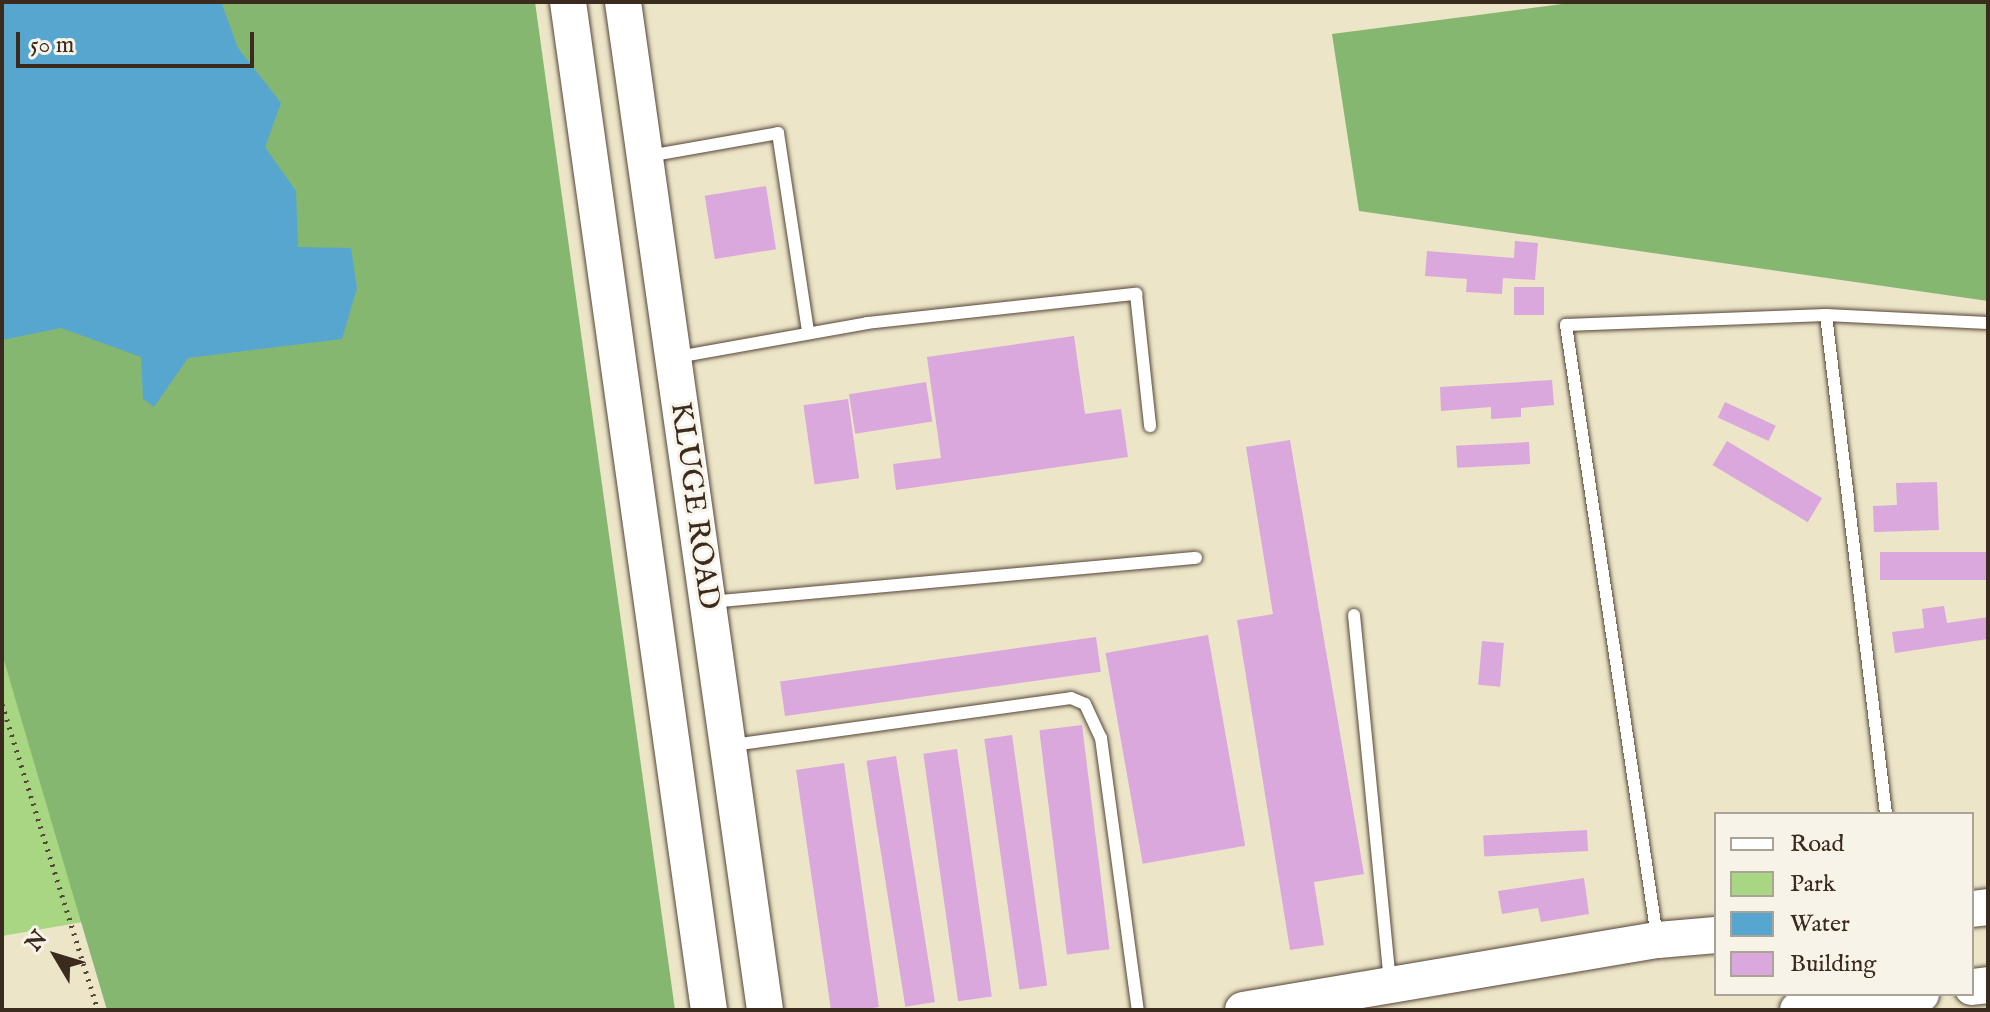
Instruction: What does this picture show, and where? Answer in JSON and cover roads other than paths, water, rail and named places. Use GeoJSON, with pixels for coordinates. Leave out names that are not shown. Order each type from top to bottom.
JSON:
{"type":"FeatureCollection","features":[{"type":"Feature","properties":{"kind":"main road","name":"KLUGE ROAD"},"geometry":{"type":"LineString","coordinates":[[568,2],[709,1010]]}},
{"type":"Feature","properties":{"kind":"main road","name":"KLUGE ROAD"},"geometry":{"type":"LineString","coordinates":[[623,2],[765,1010]]}},
{"type":"Feature","properties":{"kind":"main road"},"geometry":{"type":"LineString","coordinates":[[590,164],[645,157]]}},
{"type":"Feature","properties":{"kind":"main road"},"geometry":{"type":"LineString","coordinates":[[1243,1010],[1404,992],[1658,940],[1714,935]]}},
{"type":"Feature","properties":{"kind":"main road"},"geometry":{"type":"LineString","coordinates":[[1798,1010],[1903,998]]}},
{"type":"Feature","properties":{"kind":"lane"},"geometry":{"type":"LineString","coordinates":[[645,157],[778,133],[808,332]]}},
{"type":"Feature","properties":{"kind":"lane"},"geometry":{"type":"LineString","coordinates":[[674,357],[808,332],[1136,294],[1150,426]]}},
{"type":"Feature","properties":{"kind":"lane"},"geometry":{"type":"LineString","coordinates":[[1826,315],[1886,812]]}},
{"type":"Feature","properties":{"kind":"lane"},"geometry":{"type":"LineString","coordinates":[[1658,940],[1566,325],[1826,315],[1988,323]]}},
{"type":"Feature","properties":{"kind":"lane"},"geometry":{"type":"LineString","coordinates":[[707,602],[1196,558]]}},
{"type":"Feature","properties":{"kind":"lane"},"geometry":{"type":"LineString","coordinates":[[1354,615],[1404,992]]}},
{"type":"Feature","properties":{"kind":"lane"},"geometry":{"type":"LineString","coordinates":[[729,746],[1071,698],[1085,704],[1101,738],[1138,1010]]}},
{"type":"Feature","properties":{"kind":"water"},"geometry":{"type":"Polygon","coordinates":[[[2,2],[221,2],[238,48],[281,103],[265,147],[296,191],[298,247],[351,248],[357,288],[342,339],[188,358],[154,407],[143,399],[141,357],[61,328],[2,340],[2,2]]]}}]}
